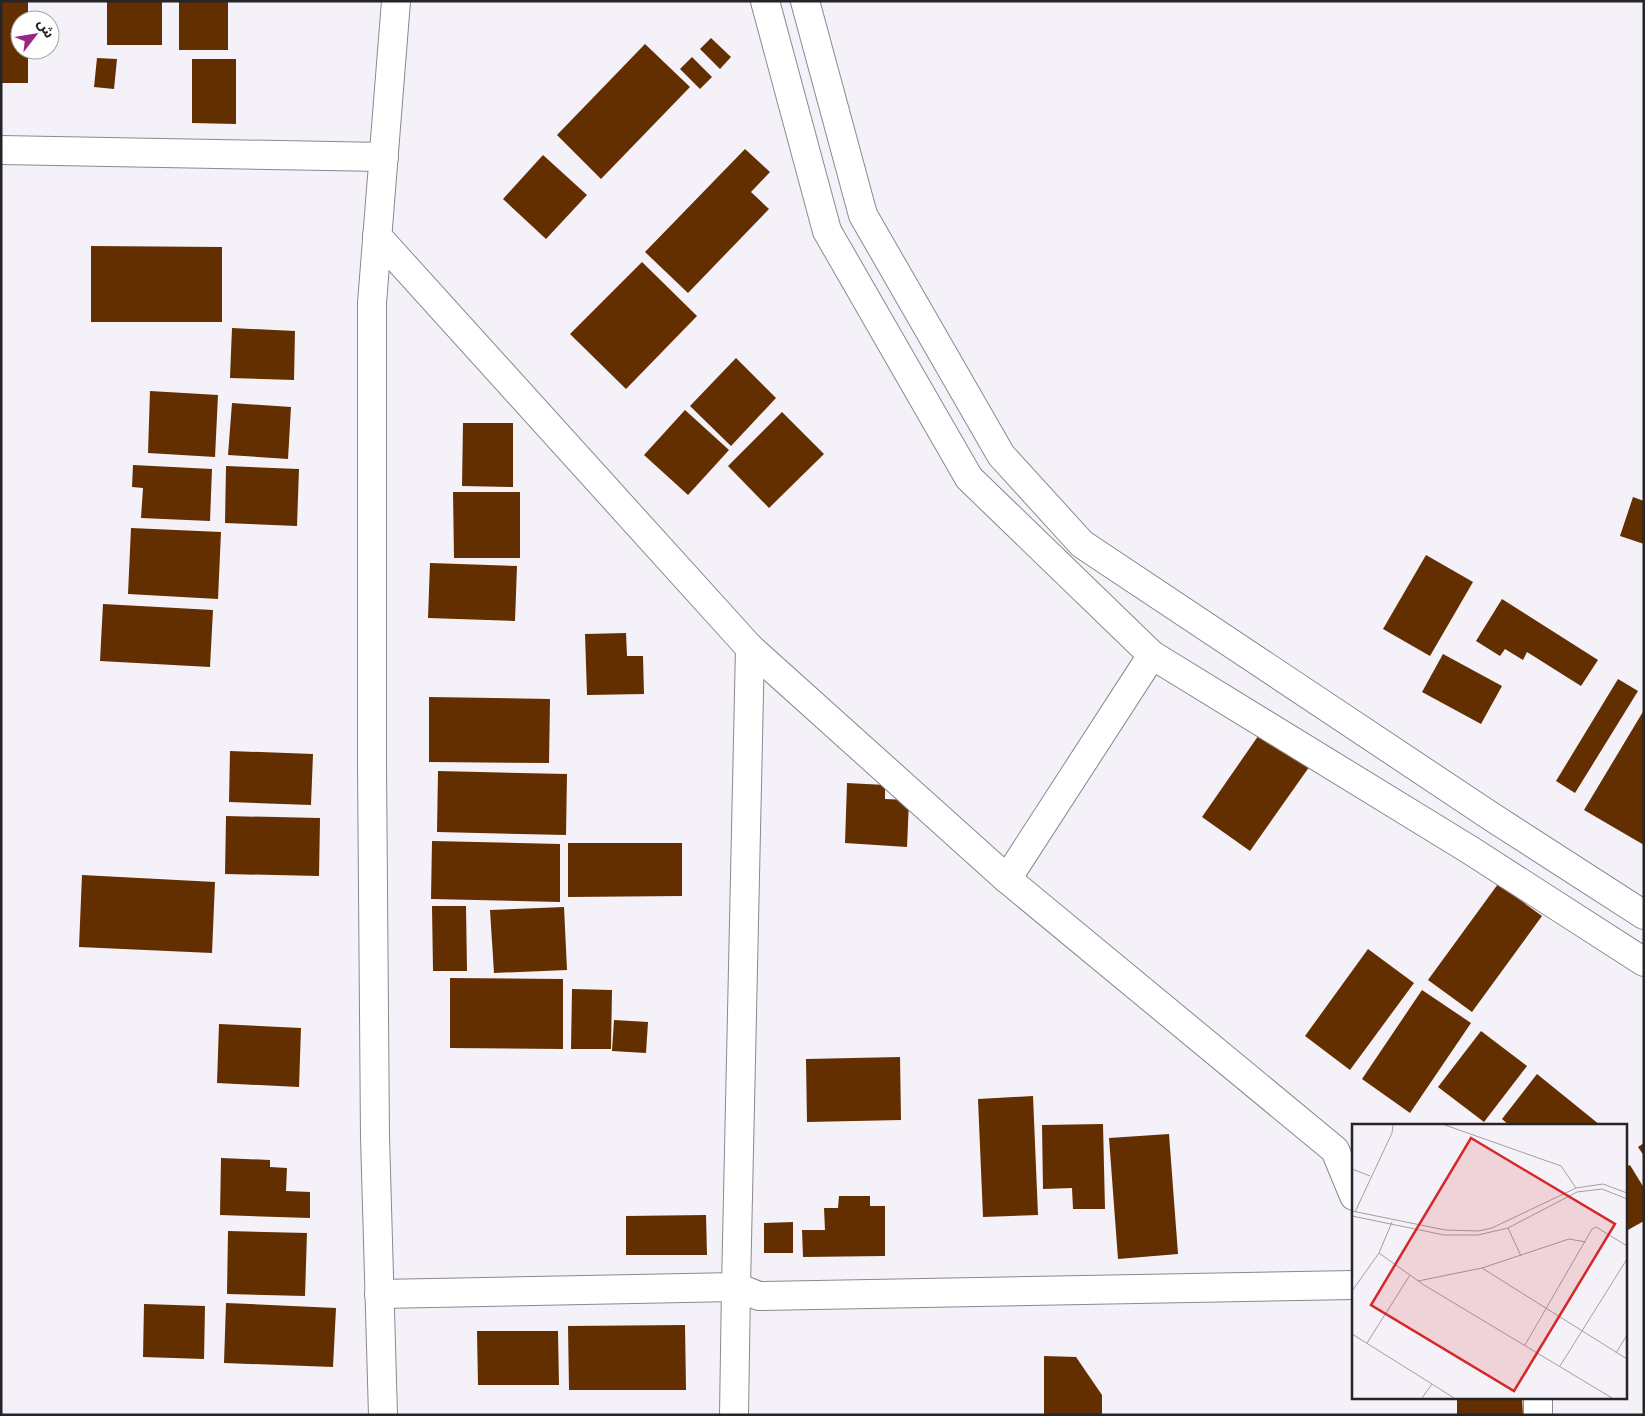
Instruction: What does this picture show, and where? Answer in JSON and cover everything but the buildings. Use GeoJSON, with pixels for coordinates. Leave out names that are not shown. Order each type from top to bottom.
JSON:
{"type":"FeatureCollection","features":[{"type":"Feature","properties":{"kind":"street"},"geometry":{"type":"LineString","coordinates":[[383,1415],[375,1137],[372,765],[372,303],[396,1]]}},
{"type":"Feature","properties":{"kind":"street"},"geometry":{"type":"LineString","coordinates":[[765,1],[826,231],[969,478],[1152,655],[1470,850],[1644,962]]}},
{"type":"Feature","properties":{"kind":"street"},"geometry":{"type":"LineString","coordinates":[[805,1],[863,215],[1001,455],[1082,544],[1483,811],[1644,915]]}},
{"type":"Feature","properties":{"kind":"street"},"geometry":{"type":"LineString","coordinates":[[1,150],[384,157]]}},
{"type":"Feature","properties":{"kind":"street"},"geometry":{"type":"LineString","coordinates":[[378,236],[750,648],[1007,879],[1334,1150],[1352,1191]]}},
{"type":"Feature","properties":{"kind":"street"},"geometry":{"type":"LineString","coordinates":[[734,1415],[750,648]]}},
{"type":"Feature","properties":{"kind":"street"},"geometry":{"type":"LineString","coordinates":[[1007,879],[1152,655]]}},
{"type":"Feature","properties":{"kind":"street"},"geometry":{"type":"LineString","coordinates":[[379,1294],[736,1286],[759,1296],[1352,1285]]}},
{"type":"Feature","properties":{"kind":"street"},"geometry":{"type":"LineString","coordinates":[[1538,1398],[1538,1415]]}}]}
